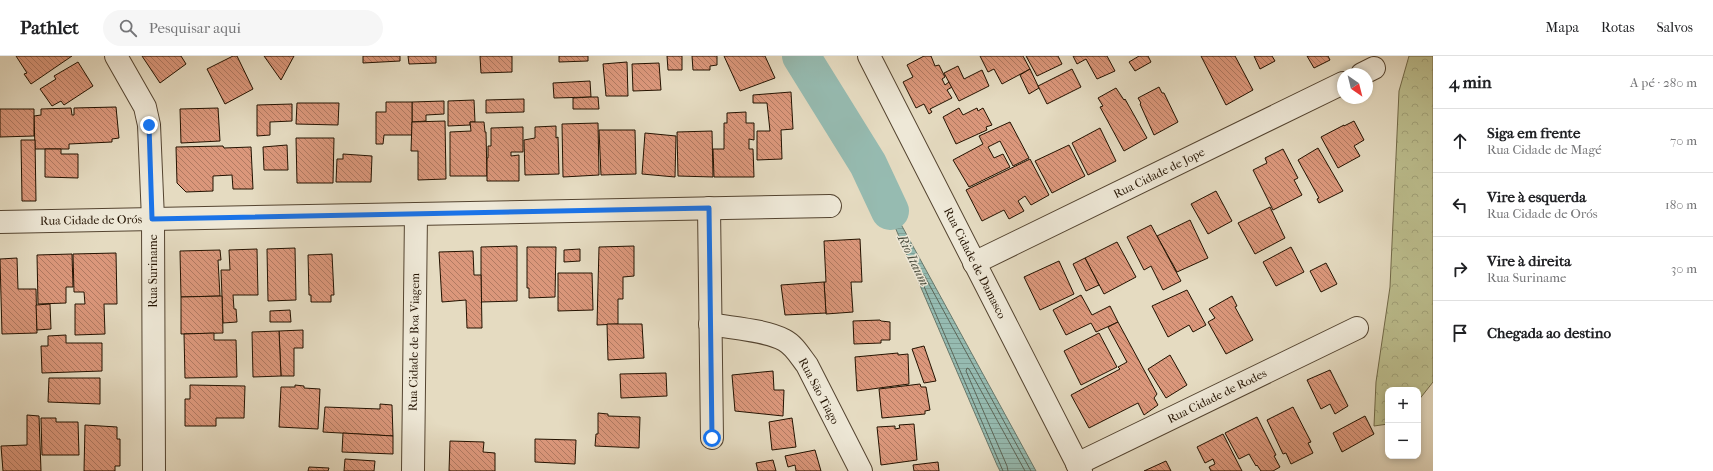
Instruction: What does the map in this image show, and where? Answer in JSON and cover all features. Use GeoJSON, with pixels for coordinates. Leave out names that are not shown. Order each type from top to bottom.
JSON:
{"type":"FeatureCollection","features":[{"type":"Feature","properties":{"kind":"street","name":"Rua Suriname"},"geometry":{"type":"LineString","coordinates":[[116,56],[145,107],[149,125],[152,219],[154,471]]}},
{"type":"Feature","properties":{"kind":"street","name":"Rua Cidade de Damasco"},"geometry":{"type":"LineString","coordinates":[[871,57],[1079,468]]}},
{"type":"Feature","properties":{"kind":"street","name":"Rua Cidade de Jope"},"geometry":{"type":"LineString","coordinates":[[974,263],[1337,86]]}},
{"type":"Feature","properties":{"kind":"street","name":"Rua Cidade de Orós"},"geometry":{"type":"LineString","coordinates":[[0,222],[830,206]]}},
{"type":"Feature","properties":{"kind":"street"},"geometry":{"type":"LineString","coordinates":[[709,208],[712,438]]}},
{"type":"Feature","properties":{"kind":"street","name":"Rua Cidade de Boa Viagem"},"geometry":{"type":"LineString","coordinates":[[412,471],[416,214]]}},
{"type":"Feature","properties":{"kind":"street","name":"Rua São Tiago"},"geometry":{"type":"LineString","coordinates":[[710,324],[766,334],[784,340],[796,350],[807,365],[861,471]]}},
{"type":"Feature","properties":{"kind":"street","name":"Rua Cidade de Rodes"},"geometry":{"type":"LineString","coordinates":[[1079,468],[1357,328]]}},
{"type":"Feature","properties":{"kind":"green space"},"geometry":{"type":"Polygon","coordinates":[[[1409,56],[1433,56],[1433,382],[1421,397],[1421,387],[1385,387],[1385,424],[1374,426],[1376,382],[1390,287],[1399,91],[1409,56]]]}},
{"type":"Feature","properties":{"kind":"water"},"geometry":{"type":"Polygon","coordinates":[[[868,164],[1036,471],[1000,471],[868,164]]]}},
{"type":"Feature","properties":{"kind":"building"},"geometry":{"type":"Polygon","coordinates":[[[16,56],[72,56],[31,84],[24,74],[27,73],[16,56]]]}},
{"type":"Feature","properties":{"kind":"building"},"geometry":{"type":"Polygon","coordinates":[[[142,56],[181,56],[186,64],[160,83],[142,56]]]}},
{"type":"Feature","properties":{"kind":"building"},"geometry":{"type":"Polygon","coordinates":[[[233,56],[237,56],[253,89],[225,104],[207,69],[233,56]]]}},
{"type":"Feature","properties":{"kind":"building"},"geometry":{"type":"Polygon","coordinates":[[[264,56],[294,56],[281,80],[264,56]]]}},
{"type":"Feature","properties":{"kind":"building"},"geometry":{"type":"Polygon","coordinates":[[[363,56],[400,56],[400,61],[363,63],[363,56]]]}},
{"type":"Feature","properties":{"kind":"building"},"geometry":{"type":"Polygon","coordinates":[[[408,56],[436,56],[436,63],[409,64],[408,56]]]}},
{"type":"Feature","properties":{"kind":"building"},"geometry":{"type":"Polygon","coordinates":[[[480,56],[512,56],[512,72],[481,73],[480,56]]]}},
{"type":"Feature","properties":{"kind":"building"},"geometry":{"type":"Polygon","coordinates":[[[559,56],[588,56],[588,61],[559,62],[559,56]]]}},
{"type":"Feature","properties":{"kind":"building"},"geometry":{"type":"Polygon","coordinates":[[[667,56],[682,56],[682,70],[668,70],[667,56]]]}},
{"type":"Feature","properties":{"kind":"building"},"geometry":{"type":"Polygon","coordinates":[[[692,56],[717,56],[717,65],[710,66],[710,70],[693,70],[692,56]]]}},
{"type":"Feature","properties":{"kind":"building"},"geometry":{"type":"Polygon","coordinates":[[[724,56],[765,56],[775,78],[740,91],[724,56]]]}},
{"type":"Feature","properties":{"kind":"building"},"geometry":{"type":"Polygon","coordinates":[[[924,56],[931,56],[935,66],[939,65],[945,77],[942,79],[945,85],[949,82],[952,87],[947,90],[952,98],[930,109],[932,112],[929,114],[924,104],[916,108],[903,82],[913,77],[907,65],[924,56]]]}},
{"type":"Feature","properties":{"kind":"building"},"geometry":{"type":"Polygon","coordinates":[[[980,56],[1023,56],[1030,69],[1002,84],[994,69],[988,72],[980,56]]]}},
{"type":"Feature","properties":{"kind":"building"},"geometry":{"type":"Polygon","coordinates":[[[1026,56],[1058,56],[1062,64],[1037,76],[1026,56]]]}},
{"type":"Feature","properties":{"kind":"building"},"geometry":{"type":"Polygon","coordinates":[[[1073,56],[1107,56],[1115,71],[1097,79],[1086,59],[1077,64],[1073,56]]]}},
{"type":"Feature","properties":{"kind":"building"},"geometry":{"type":"Polygon","coordinates":[[[1139,56],[1148,56],[1151,62],[1135,71],[1129,62],[1139,56]]]}},
{"type":"Feature","properties":{"kind":"building"},"geometry":{"type":"Polygon","coordinates":[[[1201,56],[1235,56],[1253,90],[1226,105],[1201,56]]]}},
{"type":"Feature","properties":{"kind":"building"},"geometry":{"type":"Polygon","coordinates":[[[1254,56],[1272,56],[1275,61],[1260,69],[1254,56]]]}},
{"type":"Feature","properties":{"kind":"building"},"geometry":{"type":"Polygon","coordinates":[[[1307,56],[1328,56],[1330,60],[1314,68],[1307,56]]]}},
{"type":"Feature","properties":{"kind":"building"},"geometry":{"type":"Polygon","coordinates":[[[78,62],[93,86],[64,105],[61,101],[52,106],[40,89],[56,79],[54,76],[78,62]]]}},
{"type":"Feature","properties":{"kind":"building"},"geometry":{"type":"Polygon","coordinates":[[[627,62],[628,96],[606,96],[603,64],[627,62]]]}},
{"type":"Feature","properties":{"kind":"building"},"geometry":{"type":"Polygon","coordinates":[[[659,63],[661,90],[633,91],[632,64],[659,63]]]}},
{"type":"Feature","properties":{"kind":"building"},"geometry":{"type":"Polygon","coordinates":[[[958,66],[964,79],[982,70],[989,86],[959,101],[944,73],[958,66]]]}},
{"type":"Feature","properties":{"kind":"building"},"geometry":{"type":"Polygon","coordinates":[[[1030,69],[1039,88],[1029,94],[1020,75],[1030,69]]]}},
{"type":"Feature","properties":{"kind":"building"},"geometry":{"type":"Polygon","coordinates":[[[1072,69],[1081,87],[1047,104],[1038,86],[1072,69]]]}},
{"type":"Feature","properties":{"kind":"building"},"geometry":{"type":"Polygon","coordinates":[[[590,81],[591,97],[554,98],[553,83],[590,81]]]}},
{"type":"Feature","properties":{"kind":"building"},"geometry":{"type":"Polygon","coordinates":[[[1159,87],[1162,93],[1164,93],[1178,122],[1154,135],[1138,98],[1159,87]]]}},
{"type":"Feature","properties":{"kind":"building"},"geometry":{"type":"Polygon","coordinates":[[[1116,88],[1124,100],[1125,99],[1147,138],[1124,151],[1100,107],[1103,106],[1098,98],[1116,88]]]}},
{"type":"Feature","properties":{"kind":"building"},"geometry":{"type":"Polygon","coordinates":[[[791,92],[793,129],[781,130],[782,159],[757,160],[757,131],[770,131],[767,103],[753,103],[753,95],[791,92]]]}},
{"type":"Feature","properties":{"kind":"building"},"geometry":{"type":"Polygon","coordinates":[[[598,97],[599,109],[573,109],[573,98],[598,97]]]}},
{"type":"Feature","properties":{"kind":"building"},"geometry":{"type":"Polygon","coordinates":[[[524,99],[524,112],[486,113],[486,100],[524,99]]]}},
{"type":"Feature","properties":{"kind":"building"},"geometry":{"type":"Polygon","coordinates":[[[474,100],[475,122],[470,122],[470,125],[448,126],[448,101],[474,100]]]}},
{"type":"Feature","properties":{"kind":"building"},"geometry":{"type":"Polygon","coordinates":[[[444,101],[444,114],[426,115],[426,121],[412,122],[412,102],[444,101]]]}},
{"type":"Feature","properties":{"kind":"building"},"geometry":{"type":"Polygon","coordinates":[[[386,102],[412,102],[412,135],[384,135],[383,144],[376,144],[376,112],[386,112],[386,102]]]}},
{"type":"Feature","properties":{"kind":"building"},"geometry":{"type":"Polygon","coordinates":[[[297,103],[339,103],[338,125],[296,124],[297,103]]]}},
{"type":"Feature","properties":{"kind":"building"},"geometry":{"type":"Polygon","coordinates":[[[292,104],[292,121],[270,122],[270,135],[257,136],[257,105],[292,104]]]}},
{"type":"Feature","properties":{"kind":"building"},"geometry":{"type":"Polygon","coordinates":[[[116,107],[119,138],[112,139],[112,142],[69,144],[69,149],[35,149],[34,116],[41,115],[41,109],[71,108],[72,115],[74,115],[74,108],[116,107]]]}},
{"type":"Feature","properties":{"kind":"building"},"geometry":{"type":"Polygon","coordinates":[[[218,108],[220,141],[181,143],[180,109],[218,108]]]}},
{"type":"Feature","properties":{"kind":"building"},"geometry":{"type":"Polygon","coordinates":[[[959,108],[963,115],[977,108],[978,111],[983,108],[992,125],[986,127],[987,130],[956,144],[943,117],[959,108]]]}},
{"type":"Feature","properties":{"kind":"building"},"geometry":{"type":"Polygon","coordinates":[[[0,109],[34,109],[34,136],[0,137],[0,109]]]}},
{"type":"Feature","properties":{"kind":"building"},"geometry":{"type":"Polygon","coordinates":[[[746,112],[746,123],[754,123],[754,140],[749,139],[749,149],[753,149],[754,177],[714,177],[713,149],[724,149],[724,123],[727,123],[727,113],[746,112]]]}},
{"type":"Feature","properties":{"kind":"building"},"geometry":{"type":"Polygon","coordinates":[[[445,121],[446,179],[418,180],[418,151],[411,151],[412,122],[445,121]]]}},
{"type":"Feature","properties":{"kind":"building"},"geometry":{"type":"Polygon","coordinates":[[[1354,121],[1364,140],[1354,146],[1360,156],[1338,168],[1321,137],[1354,121]]]}},
{"type":"Feature","properties":{"kind":"building"},"geometry":{"type":"Polygon","coordinates":[[[470,122],[484,122],[486,132],[487,176],[450,176],[450,132],[471,131],[470,122]]]}},
{"type":"Feature","properties":{"kind":"building"},"geometry":{"type":"Polygon","coordinates":[[[1010,122],[1029,158],[1013,166],[1000,141],[988,147],[994,158],[1003,154],[1010,167],[969,187],[953,160],[983,144],[979,136],[1010,122]]]}},
{"type":"Feature","properties":{"kind":"building"},"geometry":{"type":"Polygon","coordinates":[[[598,123],[599,175],[563,177],[562,124],[598,123]]]}},
{"type":"Feature","properties":{"kind":"building"},"geometry":{"type":"Polygon","coordinates":[[[556,126],[556,138],[558,137],[559,174],[525,175],[524,140],[535,138],[535,127],[556,126]]]}},
{"type":"Feature","properties":{"kind":"building"},"geometry":{"type":"Polygon","coordinates":[[[523,127],[523,152],[511,152],[511,156],[519,155],[519,181],[487,181],[487,158],[488,146],[491,146],[491,128],[523,127]]]}},
{"type":"Feature","properties":{"kind":"building"},"geometry":{"type":"Polygon","coordinates":[[[1100,128],[1116,161],[1088,175],[1072,143],[1100,128]]]}},
{"type":"Feature","properties":{"kind":"building"},"geometry":{"type":"Polygon","coordinates":[[[599,130],[635,130],[636,174],[601,175],[599,130]]]}},
{"type":"Feature","properties":{"kind":"building"},"geometry":{"type":"Polygon","coordinates":[[[712,131],[713,177],[678,176],[677,132],[712,131]]]}},
{"type":"Feature","properties":{"kind":"building"},"geometry":{"type":"Polygon","coordinates":[[[645,133],[676,136],[675,177],[642,174],[645,133]]]}},
{"type":"Feature","properties":{"kind":"building"},"geometry":{"type":"Polygon","coordinates":[[[296,138],[334,138],[333,183],[297,183],[296,138]]]}},
{"type":"Feature","properties":{"kind":"building"},"geometry":{"type":"Polygon","coordinates":[[[21,140],[35,140],[36,201],[22,201],[21,140]]]}},
{"type":"Feature","properties":{"kind":"building"},"geometry":{"type":"Polygon","coordinates":[[[287,145],[288,170],[264,170],[263,147],[287,145]]]}},
{"type":"Feature","properties":{"kind":"building"},"geometry":{"type":"Polygon","coordinates":[[[1069,145],[1085,176],[1052,193],[1035,161],[1069,145]]]}},
{"type":"Feature","properties":{"kind":"building"},"geometry":{"type":"Polygon","coordinates":[[[223,146],[224,148],[251,147],[253,189],[233,189],[232,175],[213,176],[213,191],[186,192],[177,183],[176,147],[223,146]]]}},
{"type":"Feature","properties":{"kind":"building"},"geometry":{"type":"Polygon","coordinates":[[[1318,148],[1343,191],[1319,203],[1317,199],[1319,198],[1298,160],[1318,148]]]}},
{"type":"Feature","properties":{"kind":"building"},"geometry":{"type":"Polygon","coordinates":[[[45,149],[61,149],[61,154],[78,154],[78,178],[45,177],[45,149]]]}},
{"type":"Feature","properties":{"kind":"building"},"geometry":{"type":"Polygon","coordinates":[[[1283,149],[1298,178],[1294,180],[1302,195],[1273,210],[1253,170],[1267,163],[1265,158],[1283,149]]]}},
{"type":"Feature","properties":{"kind":"building"},"geometry":{"type":"Polygon","coordinates":[[[343,154],[372,156],[371,182],[336,182],[337,159],[343,159],[343,154]]]}},
{"type":"Feature","properties":{"kind":"building"},"geometry":{"type":"Polygon","coordinates":[[[1030,159],[1049,195],[1031,205],[1025,196],[1018,201],[1024,211],[1009,219],[1004,210],[982,221],[966,190],[1030,159]]]}},
{"type":"Feature","properties":{"kind":"building"},"geometry":{"type":"Polygon","coordinates":[[[1216,191],[1232,221],[1208,234],[1191,204],[1216,191]]]}},
{"type":"Feature","properties":{"kind":"building"},"geometry":{"type":"Polygon","coordinates":[[[1270,207],[1285,238],[1255,254],[1238,223],[1270,207]]]}},
{"type":"Feature","properties":{"kind":"building"},"geometry":{"type":"Polygon","coordinates":[[[1190,220],[1208,258],[1177,272],[1157,236],[1190,220]]]}},
{"type":"Feature","properties":{"kind":"building"},"geometry":{"type":"Polygon","coordinates":[[[1151,225],[1181,281],[1163,290],[1151,266],[1144,270],[1127,237],[1151,225]]]}},
{"type":"Feature","properties":{"kind":"building"},"geometry":{"type":"Polygon","coordinates":[[[860,239],[862,282],[851,282],[853,312],[826,314],[824,241],[860,239]]]}},
{"type":"Feature","properties":{"kind":"building"},"geometry":{"type":"Polygon","coordinates":[[[1117,242],[1136,277],[1104,294],[1085,258],[1117,242]]]}},
{"type":"Feature","properties":{"kind":"building"},"geometry":{"type":"Polygon","coordinates":[[[517,246],[517,301],[481,302],[481,247],[517,246]]]}},
{"type":"Feature","properties":{"kind":"building"},"geometry":{"type":"Polygon","coordinates":[[[634,246],[634,276],[623,277],[623,299],[618,299],[618,324],[597,325],[599,247],[634,246]]]}},
{"type":"Feature","properties":{"kind":"building"},"geometry":{"type":"Polygon","coordinates":[[[527,247],[556,247],[555,297],[529,298],[529,288],[527,288],[527,247]]]}},
{"type":"Feature","properties":{"kind":"building"},"geometry":{"type":"Polygon","coordinates":[[[1291,247],[1304,272],[1276,286],[1263,262],[1291,247]]]}},
{"type":"Feature","properties":{"kind":"building"},"geometry":{"type":"Polygon","coordinates":[[[295,248],[296,300],[268,301],[267,249],[295,248]]]}},
{"type":"Feature","properties":{"kind":"building"},"geometry":{"type":"Polygon","coordinates":[[[257,249],[258,295],[233,295],[237,322],[223,323],[221,270],[230,270],[229,250],[257,249]]]}},
{"type":"Feature","properties":{"kind":"building"},"geometry":{"type":"Polygon","coordinates":[[[580,249],[580,261],[564,262],[564,250],[580,249]]]}},
{"type":"Feature","properties":{"kind":"building"},"geometry":{"type":"Polygon","coordinates":[[[220,250],[221,260],[218,260],[220,296],[181,297],[180,251],[220,250]]]}},
{"type":"Feature","properties":{"kind":"building"},"geometry":{"type":"Polygon","coordinates":[[[473,251],[474,275],[481,275],[482,328],[467,328],[466,300],[442,302],[439,252],[473,251]]]}},
{"type":"Feature","properties":{"kind":"building"},"geometry":{"type":"Polygon","coordinates":[[[116,253],[117,304],[104,304],[105,334],[75,335],[75,304],[85,304],[84,292],[74,292],[73,254],[116,253]]]}},
{"type":"Feature","properties":{"kind":"building"},"geometry":{"type":"Polygon","coordinates":[[[72,254],[73,287],[66,287],[66,303],[38,304],[37,255],[72,254]]]}},
{"type":"Feature","properties":{"kind":"building"},"geometry":{"type":"Polygon","coordinates":[[[332,254],[334,295],[331,295],[331,302],[311,302],[311,295],[309,295],[308,255],[332,254]]]}},
{"type":"Feature","properties":{"kind":"building"},"geometry":{"type":"Polygon","coordinates":[[[17,258],[18,289],[36,289],[37,333],[2,334],[0,259],[17,258]]]}},
{"type":"Feature","properties":{"kind":"building"},"geometry":{"type":"Polygon","coordinates":[[[1085,258],[1099,285],[1086,291],[1073,264],[1085,258]]]}},
{"type":"Feature","properties":{"kind":"building"},"geometry":{"type":"Polygon","coordinates":[[[1059,261],[1074,294],[1040,310],[1024,277],[1059,261]]]}},
{"type":"Feature","properties":{"kind":"building"},"geometry":{"type":"Polygon","coordinates":[[[1326,263],[1337,284],[1321,292],[1310,271],[1326,263]]]}},
{"type":"Feature","properties":{"kind":"building"},"geometry":{"type":"Polygon","coordinates":[[[558,273],[592,273],[593,310],[558,311],[558,273]]]}},
{"type":"Feature","properties":{"kind":"building"},"geometry":{"type":"Polygon","coordinates":[[[824,282],[826,313],[785,315],[781,285],[824,282]]]}},
{"type":"Feature","properties":{"kind":"building"},"geometry":{"type":"Polygon","coordinates":[[[1187,290],[1206,325],[1193,332],[1189,325],[1168,337],[1152,306],[1187,290]]]}},
{"type":"Feature","properties":{"kind":"building"},"geometry":{"type":"Polygon","coordinates":[[[1081,295],[1092,315],[1110,306],[1118,322],[1096,332],[1091,323],[1066,335],[1053,310],[1081,295]]]}},
{"type":"Feature","properties":{"kind":"building"},"geometry":{"type":"Polygon","coordinates":[[[222,296],[223,333],[181,334],[181,297],[222,296]]]}},
{"type":"Feature","properties":{"kind":"building"},"geometry":{"type":"Polygon","coordinates":[[[1232,296],[1237,306],[1235,307],[1253,340],[1226,354],[1208,322],[1215,318],[1209,309],[1232,296]]]}},
{"type":"Feature","properties":{"kind":"building"},"geometry":{"type":"Polygon","coordinates":[[[50,304],[51,329],[37,330],[36,305],[50,304]]]}},
{"type":"Feature","properties":{"kind":"building"},"geometry":{"type":"Polygon","coordinates":[[[290,310],[291,322],[270,322],[270,311],[290,310]]]}},
{"type":"Feature","properties":{"kind":"building"},"geometry":{"type":"Polygon","coordinates":[[[880,320],[890,322],[890,340],[881,340],[881,343],[854,344],[853,321],[880,320]]]}},
{"type":"Feature","properties":{"kind":"building"},"geometry":{"type":"Polygon","coordinates":[[[1118,322],[1157,394],[1154,398],[1158,405],[1144,415],[1138,403],[1089,428],[1071,395],[1120,369],[1118,367],[1127,362],[1108,327],[1118,322]]]}},
{"type":"Feature","properties":{"kind":"building"},"geometry":{"type":"Polygon","coordinates":[[[607,324],[642,324],[644,358],[608,360],[607,324]]]}},
{"type":"Feature","properties":{"kind":"building"},"geometry":{"type":"Polygon","coordinates":[[[303,330],[303,348],[294,348],[294,376],[281,376],[279,331],[303,330]]]}},
{"type":"Feature","properties":{"kind":"building"},"geometry":{"type":"Polygon","coordinates":[[[279,331],[281,376],[253,377],[252,332],[279,331]]]}},
{"type":"Feature","properties":{"kind":"building"},"geometry":{"type":"Polygon","coordinates":[[[214,333],[214,340],[236,340],[237,377],[185,378],[184,334],[214,333]]]}},
{"type":"Feature","properties":{"kind":"building"},"geometry":{"type":"Polygon","coordinates":[[[1099,333],[1117,367],[1081,385],[1064,351],[1099,333]]]}},
{"type":"Feature","properties":{"kind":"building"},"geometry":{"type":"Polygon","coordinates":[[[66,335],[66,343],[102,343],[102,371],[42,373],[41,346],[48,346],[48,336],[66,335]]]}},
{"type":"Feature","properties":{"kind":"building"},"geometry":{"type":"Polygon","coordinates":[[[924,346],[936,381],[924,383],[912,349],[924,346]]]}},
{"type":"Feature","properties":{"kind":"building"},"geometry":{"type":"Polygon","coordinates":[[[898,353],[898,355],[908,354],[909,384],[857,391],[855,357],[898,353]]]}},
{"type":"Feature","properties":{"kind":"building"},"geometry":{"type":"Polygon","coordinates":[[[1170,355],[1187,385],[1166,398],[1148,369],[1170,355]]]}},
{"type":"Feature","properties":{"kind":"building"},"geometry":{"type":"Polygon","coordinates":[[[1330,370],[1348,406],[1335,414],[1330,404],[1321,409],[1307,380],[1330,370]]]}},
{"type":"Feature","properties":{"kind":"building"},"geometry":{"type":"Polygon","coordinates":[[[773,371],[774,390],[784,390],[783,416],[735,411],[732,375],[773,371]]]}},
{"type":"Feature","properties":{"kind":"building"},"geometry":{"type":"Polygon","coordinates":[[[666,373],[667,396],[621,398],[620,374],[666,373]]]}},
{"type":"Feature","properties":{"kind":"building"},"geometry":{"type":"Polygon","coordinates":[[[49,378],[100,378],[100,404],[48,402],[49,378]]]}},
{"type":"Feature","properties":{"kind":"building"},"geometry":{"type":"Polygon","coordinates":[[[920,384],[921,387],[926,387],[930,410],[925,411],[925,414],[882,418],[879,389],[920,384]]]}},
{"type":"Feature","properties":{"kind":"building"},"geometry":{"type":"Polygon","coordinates":[[[190,385],[245,386],[244,418],[216,418],[216,426],[185,426],[185,399],[190,399],[190,385]]]}},
{"type":"Feature","properties":{"kind":"building"},"geometry":{"type":"Polygon","coordinates":[[[295,385],[304,386],[304,388],[320,389],[318,429],[279,427],[281,387],[295,387],[295,385]]]}},
{"type":"Feature","properties":{"kind":"building"},"geometry":{"type":"Polygon","coordinates":[[[380,404],[392,405],[393,436],[323,432],[325,407],[380,409],[380,404]]]}},
{"type":"Feature","properties":{"kind":"building"},"geometry":{"type":"Polygon","coordinates":[[[1293,407],[1311,442],[1308,443],[1313,453],[1291,464],[1286,453],[1283,454],[1267,420],[1293,407]]]}},
{"type":"Feature","properties":{"kind":"building"},"geometry":{"type":"Polygon","coordinates":[[[598,413],[608,414],[608,416],[640,417],[639,448],[595,446],[596,434],[598,434],[598,413]]]}},
{"type":"Feature","properties":{"kind":"building"},"geometry":{"type":"Polygon","coordinates":[[[27,415],[39,416],[41,471],[3,471],[1,446],[27,445],[27,415]]]}},
{"type":"Feature","properties":{"kind":"building"},"geometry":{"type":"Polygon","coordinates":[[[1365,416],[1374,434],[1342,452],[1333,433],[1365,416]]]}},
{"type":"Feature","properties":{"kind":"building"},"geometry":{"type":"Polygon","coordinates":[[[1257,417],[1276,455],[1274,456],[1280,467],[1273,471],[1261,471],[1257,465],[1256,466],[1249,454],[1239,459],[1225,433],[1257,417]]]}},
{"type":"Feature","properties":{"kind":"building"},"geometry":{"type":"Polygon","coordinates":[[[41,418],[56,418],[56,422],[78,422],[79,455],[42,455],[41,418]]]}},
{"type":"Feature","properties":{"kind":"building"},"geometry":{"type":"Polygon","coordinates":[[[792,418],[796,447],[772,450],[769,422],[792,418]]]}},
{"type":"Feature","properties":{"kind":"building"},"geometry":{"type":"Polygon","coordinates":[[[914,424],[917,460],[881,465],[877,427],[895,426],[895,429],[900,428],[899,425],[914,424]]]}},
{"type":"Feature","properties":{"kind":"building"},"geometry":{"type":"Polygon","coordinates":[[[85,425],[117,427],[117,439],[120,439],[120,466],[115,466],[115,471],[84,471],[85,425]]]}},
{"type":"Feature","properties":{"kind":"building"},"geometry":{"type":"Polygon","coordinates":[[[343,433],[393,436],[393,454],[342,452],[343,433]]]}},
{"type":"Feature","properties":{"kind":"building"},"geometry":{"type":"Polygon","coordinates":[[[1223,434],[1242,471],[1211,471],[1209,467],[1215,464],[1213,459],[1205,463],[1197,447],[1223,434]]]}},
{"type":"Feature","properties":{"kind":"building"},"geometry":{"type":"Polygon","coordinates":[[[535,439],[576,440],[575,464],[535,462],[535,439]]]}},
{"type":"Feature","properties":{"kind":"building"},"geometry":{"type":"Polygon","coordinates":[[[450,441],[484,442],[483,452],[495,453],[495,471],[449,471],[450,441]]]}},
{"type":"Feature","properties":{"kind":"building"},"geometry":{"type":"Polygon","coordinates":[[[815,450],[821,471],[796,471],[795,465],[788,467],[785,456],[815,450]]]}},
{"type":"Feature","properties":{"kind":"building"},"geometry":{"type":"Polygon","coordinates":[[[345,459],[375,461],[374,471],[344,471],[345,459]]]}},
{"type":"Feature","properties":{"kind":"building"},"geometry":{"type":"Polygon","coordinates":[[[773,460],[776,471],[758,471],[756,463],[773,460]]]}},
{"type":"Feature","properties":{"kind":"building"},"geometry":{"type":"Polygon","coordinates":[[[1166,461],[1171,471],[1144,471],[1166,461]]]}},
{"type":"Feature","properties":{"kind":"building"},"geometry":{"type":"Polygon","coordinates":[[[938,462],[939,471],[914,471],[913,465],[938,462]]]}},
{"type":"Feature","properties":{"kind":"building"},"geometry":{"type":"Polygon","coordinates":[[[309,467],[329,468],[328,471],[308,471],[309,467]]]}},
{"type":"Feature","properties":{"kind":"waterway","name":"Rio Itaum"},"geometry":{"type":"LineString","coordinates":[[801,56],[868,164],[890,211]]}},
{"type":"Feature","properties":{"kind":"route"},"geometry":{"type":"LineString","coordinates":[[149,125],[152,219],[709,208],[712,438]]}}]}
